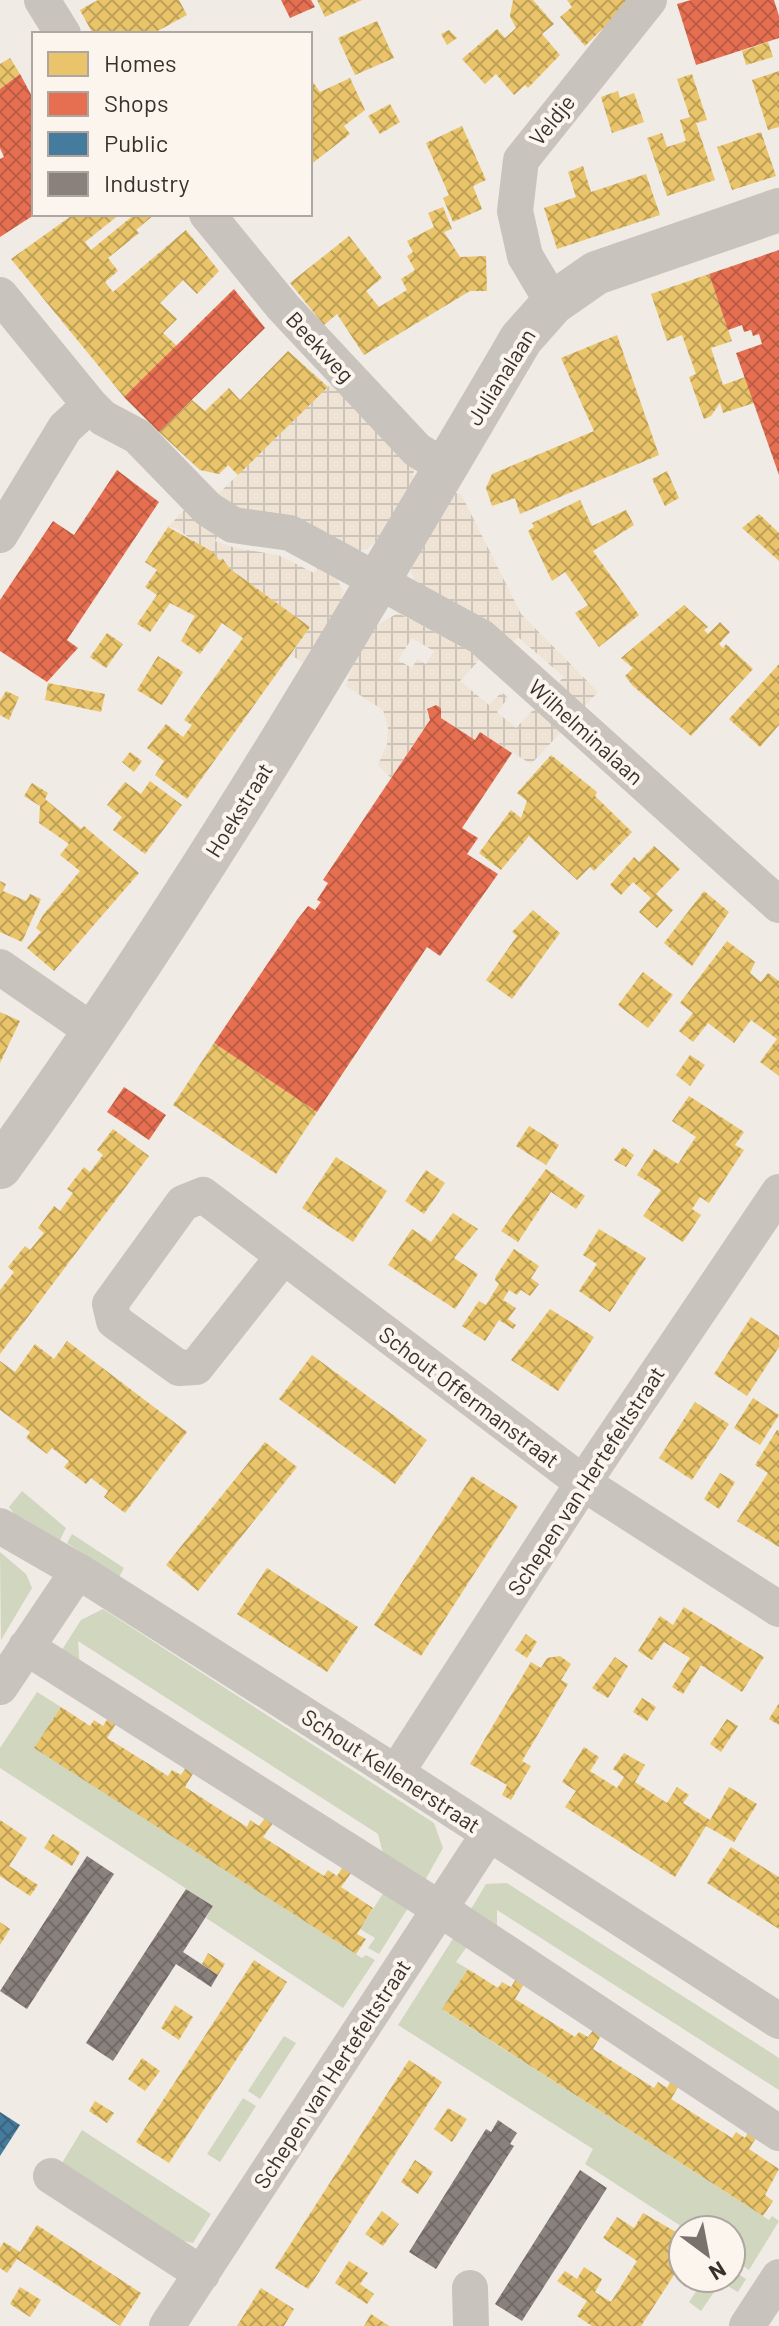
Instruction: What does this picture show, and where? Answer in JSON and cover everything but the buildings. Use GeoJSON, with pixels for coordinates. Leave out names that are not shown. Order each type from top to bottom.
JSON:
{"type":"FeatureCollection","features":[{"type":"Feature","properties":{"kind":"street"},"geometry":{"type":"LineString","coordinates":[[42,0],[62,32]]}},
{"type":"Feature","properties":{"kind":"street","name":"Veldje"},"geometry":{"type":"LineString","coordinates":[[553,303],[525,256],[515,211],[521,160],[649,0]]}},
{"type":"Feature","properties":{"kind":"street","name":"Julianalaan"},"geometry":{"type":"LineString","coordinates":[[377,583],[521,339],[553,303],[596,273],[779,210]]}},
{"type":"Feature","properties":{"kind":"street","name":"Beekweg"},"geometry":{"type":"LineString","coordinates":[[209,216],[283,307],[417,450],[446,468]]}},
{"type":"Feature","properties":{"kind":"street","name":"Wilhelminalaan"},"geometry":{"type":"LineString","coordinates":[[0,295],[90,405],[103,418],[137,436],[208,509],[233,525],[290,533],[481,637],[779,905]]}},
{"type":"Feature","properties":{"kind":"street"},"geometry":{"type":"LineString","coordinates":[[0,535],[65,428],[90,405]]}},
{"type":"Feature","properties":{"kind":"street","name":"Hoekstraat"},"geometry":{"type":"LineString","coordinates":[[0,1167],[94,1032],[254,788],[377,583]]}},
{"type":"Feature","properties":{"kind":"street"},"geometry":{"type":"LineString","coordinates":[[0,967],[94,1032]]}},
{"type":"Feature","properties":{"kind":"street","name":"Schepen van Hertefeltstraat"},"geometry":{"type":"LineString","coordinates":[[396,1773],[583,1483],[779,1192]]}},
{"type":"Feature","properties":{"kind":"street","name":"Schout Offermanstraat"},"geometry":{"type":"LineString","coordinates":[[283,1257],[196,1367],[179,1368],[114,1321],[110,1304],[183,1203],[203,1195],[583,1483],[779,1609]]}},
{"type":"Feature","properties":{"kind":"street","name":"Schout Kellenerstraat"},"geometry":{"type":"LineString","coordinates":[[0,1526],[78,1571],[396,1773],[779,2021]]}},
{"type":"Feature","properties":{"kind":"street"},"geometry":{"type":"LineString","coordinates":[[0,1687],[78,1571]]}},
{"type":"Feature","properties":{"kind":"street"},"geometry":{"type":"LineString","coordinates":[[26,1647],[440,1909],[779,2133]]}},
{"type":"Feature","properties":{"kind":"street","name":"Schepen van Hertefeltstraat"},"geometry":{"type":"LineString","coordinates":[[167,2326],[488,1835]]}},
{"type":"Feature","properties":{"kind":"street"},"geometry":{"type":"LineString","coordinates":[[51,2176],[202,2274]]}},
{"type":"Feature","properties":{"kind":"street"},"geometry":{"type":"LineString","coordinates":[[747,2326],[779,2277]]}},
{"type":"Feature","properties":{"kind":"street"},"geometry":{"type":"LineString","coordinates":[[470,2288],[471,2326]]}},
{"type":"Feature","properties":{"kind":"green space"},"geometry":{"type":"Polygon","coordinates":[[[22,1491],[66,1528],[59,1542],[21,1523],[9,1507],[22,1491]]]}},
{"type":"Feature","properties":{"kind":"green space"},"geometry":{"type":"Polygon","coordinates":[[[72,1534],[124,1568],[119,1577],[67,1543],[72,1534]]]}},
{"type":"Feature","properties":{"kind":"green space"},"geometry":{"type":"Polygon","coordinates":[[[0,1552],[26,1574],[32,1588],[1,1640],[0,1552]]]}},
{"type":"Feature","properties":{"kind":"green space"},"geometry":{"type":"Polygon","coordinates":[[[103,1609],[434,1823],[443,1848],[419,1891],[386,1865],[378,1834],[78,1641],[80,1670],[58,1656],[81,1620],[103,1609]]]}},
{"type":"Feature","properties":{"kind":"green space"},"geometry":{"type":"Polygon","coordinates":[[[37,1692],[61,1707],[35,1747],[362,1958],[366,1955],[375,1960],[343,2008],[206,1918],[213,1906],[0,1768],[0,1748],[37,1692]]]}},
{"type":"Feature","properties":{"kind":"green space"},"geometry":{"type":"Polygon","coordinates":[[[507,1883],[779,2058],[779,2090],[497,1910],[497,1935],[467,1916],[486,1884],[507,1883]]]}},
{"type":"Feature","properties":{"kind":"green space"},"geometry":{"type":"Polygon","coordinates":[[[384,1892],[408,1908],[379,1954],[368,1948],[375,1938],[360,1929],[384,1892]]]}},
{"type":"Feature","properties":{"kind":"green space"},"geometry":{"type":"Polygon","coordinates":[[[454,1937],[468,1945],[456,1962],[468,1969],[443,2010],[769,2220],[772,2216],[779,2221],[749,2270],[747,2214],[667,2214],[667,2217],[585,2164],[593,2149],[398,2025],[454,1937]]]}},
{"type":"Feature","properties":{"kind":"green space"},"geometry":{"type":"Polygon","coordinates":[[[284,2036],[296,2043],[260,2099],[248,2091],[284,2036]]]}},
{"type":"Feature","properties":{"kind":"green space"},"geometry":{"type":"Polygon","coordinates":[[[243,2098],[256,2106],[220,2162],[207,2154],[243,2098]]]}},
{"type":"Feature","properties":{"kind":"green space"},"geometry":{"type":"Polygon","coordinates":[[[82,2130],[211,2214],[193,2243],[183,2241],[62,2163],[82,2130]]]}},
{"type":"Feature","properties":{"kind":"green space"},"geometry":{"type":"Polygon","coordinates":[[[694,2294],[713,2294],[701,2311],[689,2302],[694,2294]]]}},
{"type":"Feature","properties":{"kind":"shaded area"},"geometry":{"type":"Polygon","coordinates":[[[340,375],[414,463],[413,483],[381,537],[367,549],[351,553],[237,516],[214,498],[340,375]]]}},
{"type":"Feature","properties":{"kind":"shaded area"},"geometry":{"type":"Polygon","coordinates":[[[451,492],[461,494],[521,614],[598,692],[581,710],[556,685],[564,677],[518,637],[510,644],[416,584],[411,572],[413,557],[451,492]]]}},
{"type":"Feature","properties":{"kind":"shaded area"},"geometry":{"type":"Polygon","coordinates":[[[190,504],[220,530],[215,541],[235,548],[278,555],[314,573],[321,563],[335,574],[343,592],[339,613],[311,668],[291,655],[310,627],[230,569],[224,559],[219,560],[176,528],[168,527],[190,504]]]}},
{"type":"Feature","properties":{"kind":"shaded area"},"geometry":{"type":"Polygon","coordinates":[[[398,613],[482,657],[460,681],[489,705],[502,692],[508,698],[497,712],[516,728],[536,707],[561,732],[531,764],[480,732],[475,740],[441,718],[441,708],[432,705],[426,711],[430,720],[391,778],[378,765],[387,744],[388,727],[383,710],[346,686],[353,665],[374,627],[398,613]],[[412,638],[398,660],[412,668],[417,659],[426,664],[434,651],[412,638]]]}}]}
